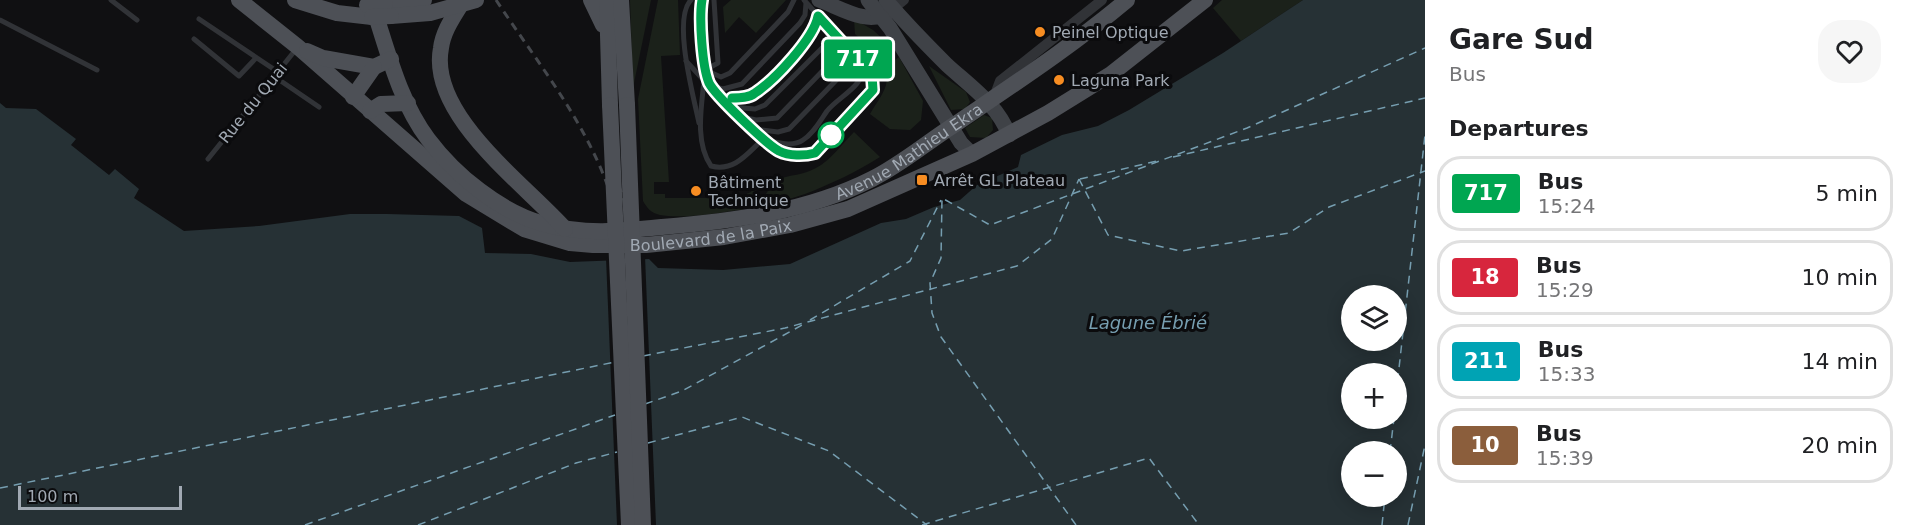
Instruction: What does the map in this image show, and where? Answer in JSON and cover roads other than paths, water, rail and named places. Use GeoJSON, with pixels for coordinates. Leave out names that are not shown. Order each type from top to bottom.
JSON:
{"type":"FeatureCollection","features":[{"type":"Feature","properties":{"kind":"main road","name":"Boulevard de la Paix"},"geometry":{"type":"LineString","coordinates":[[238,0],[298,47],[466,194],[492,211],[545,237],[593,245],[682,242],[757,232],[848,209],[972,154],[1009,135],[1111,74],[1192,7],[1205,0]]}},
{"type":"Feature","properties":{"kind":"main road"},"geometry":{"type":"LineString","coordinates":[[295,0],[337,13],[424,0]]}},
{"type":"Feature","properties":{"kind":"main road"},"geometry":{"type":"LineString","coordinates":[[328,0],[430,13],[468,3]]}},
{"type":"Feature","properties":{"kind":"main road"},"geometry":{"type":"LineString","coordinates":[[591,0],[599,12],[608,40]]}},
{"type":"Feature","properties":{"kind":"main road"},"geometry":{"type":"LineString","coordinates":[[607,0],[629,525]]}},
{"type":"Feature","properties":{"kind":"main road"},"geometry":{"type":"LineString","coordinates":[[621,0],[643,525]]}},
{"type":"Feature","properties":{"kind":"main road"},"geometry":{"type":"LineString","coordinates":[[868,0],[891,6],[920,39],[991,100],[1009,135]]}},
{"type":"Feature","properties":{"kind":"main road","name":"Avenue Mathieu Ekra"},"geometry":{"type":"LineString","coordinates":[[658,228],[772,213],[835,195],[873,179],[1079,40],[1127,0]]}},
{"type":"Feature","properties":{"kind":"main road"},"geometry":{"type":"LineString","coordinates":[[468,3],[444,33],[440,49],[444,87],[476,138],[564,229]]}},
{"type":"Feature","properties":{"kind":"main road"},"geometry":{"type":"LineString","coordinates":[[812,5],[870,19],[891,6]]}},
{"type":"Feature","properties":{"kind":"main road"},"geometry":{"type":"LineString","coordinates":[[891,6],[951,127],[972,154]]}},
{"type":"Feature","properties":{"kind":"main road","name":"Boulevard de la Paix"},"geometry":{"type":"LineString","coordinates":[[377,8],[391,59],[408,103],[427,138],[450,164],[472,183],[529,219],[564,229],[603,232],[658,228]]}},
{"type":"Feature","properties":{"kind":"main road"},"geometry":{"type":"LineString","coordinates":[[298,47],[323,58],[374,67]]}},
{"type":"Feature","properties":{"kind":"main road"},"geometry":{"type":"LineString","coordinates":[[353,97],[374,67],[391,59]]}},
{"type":"Feature","properties":{"kind":"main road"},"geometry":{"type":"LineString","coordinates":[[370,111],[381,104],[408,103]]}},
{"type":"Feature","properties":{"kind":"street"},"geometry":{"type":"LineString","coordinates":[[991,100],[1000,81],[1102,0]]}},
{"type":"Feature","properties":{"kind":"lane"},"geometry":{"type":"LineString","coordinates":[[111,0],[137,20]]}},
{"type":"Feature","properties":{"kind":"lane"},"geometry":{"type":"LineString","coordinates":[[691,0],[684,15],[686,61],[706,159],[711,166],[723,169],[733,165],[763,139]]}},
{"type":"Feature","properties":{"kind":"lane"},"geometry":{"type":"LineString","coordinates":[[701,130],[705,70],[702,0]]}},
{"type":"Feature","properties":{"kind":"lane"},"geometry":{"type":"LineString","coordinates":[[705,70],[718,63],[714,0]]}},
{"type":"Feature","properties":{"kind":"lane"},"geometry":{"type":"LineString","coordinates":[[705,70],[721,77],[730,73],[788,12],[794,0]]}},
{"type":"Feature","properties":{"kind":"lane"},"geometry":{"type":"LineString","coordinates":[[686,61],[752,129],[779,151],[804,156],[815,153],[873,90],[872,75],[812,5]]}},
{"type":"Feature","properties":{"kind":"lane"},"geometry":{"type":"LineString","coordinates":[[710,85],[723,89],[742,84],[800,22],[812,5]]}},
{"type":"Feature","properties":{"kind":"lane"},"geometry":{"type":"LineString","coordinates":[[721,97],[743,98],[759,90],[812,34],[812,5]]}},
{"type":"Feature","properties":{"kind":"lane"},"geometry":{"type":"LineString","coordinates":[[199,19],[256,58],[319,108]]}},
{"type":"Feature","properties":{"kind":"lane"},"geometry":{"type":"LineString","coordinates":[[0,20],[97,70]]}},
{"type":"Feature","properties":{"kind":"lane"},"geometry":{"type":"LineString","coordinates":[[731,107],[744,110],[765,105],[825,45],[831,29]]}},
{"type":"Feature","properties":{"kind":"lane"},"geometry":{"type":"LineString","coordinates":[[194,39],[239,76],[256,58]]}},
{"type":"Feature","properties":{"kind":"lane"},"geometry":{"type":"LineString","coordinates":[[741,117],[756,120],[777,118],[837,56],[840,40]]}},
{"type":"Feature","properties":{"kind":"lane","name":"Rue du Quai"},"geometry":{"type":"LineString","coordinates":[[208,159],[298,47]]}},
{"type":"Feature","properties":{"kind":"lane"},"geometry":{"type":"LineString","coordinates":[[752,129],[778,132],[789,129],[849,67],[852,53]]}},
{"type":"Feature","properties":{"kind":"lane"},"geometry":{"type":"LineString","coordinates":[[763,139],[780,143],[803,141],[829,109],[840,102],[861,78],[864,65]]}},
{"type":"Feature","properties":{"kind":"lane"},"geometry":{"type":"LineString","coordinates":[[705,70],[710,85]]}},
{"type":"Feature","properties":{"kind":"water","name":"Lagune Ébrié"},"geometry":{"type":"Polygon","coordinates":[[[1303,0],[1425,0],[1425,525],[0,525],[0,103],[6,108],[36,109],[76,139],[71,145],[109,175],[115,169],[139,189],[134,198],[184,231],[259,226],[350,214],[459,216],[482,228],[485,253],[531,254],[570,262],[649,259],[658,268],[723,270],[790,264],[881,223],[906,219],[934,207],[960,200],[977,185],[1018,167],[1021,155],[1062,135],[1098,126],[1129,110],[1223,53],[1303,0]]]}},
{"type":"Feature","properties":{"kind":"railway"},"geometry":{"type":"LineString","coordinates":[[496,0],[583,132],[609,189],[618,220],[630,525]]}},
{"type":"Feature","properties":{"kind":"railway"},"geometry":{"type":"LineString","coordinates":[[613,172],[623,196],[627,224]]}},
{"type":"Feature","properties":{"kind":"place","name":"Peinel Optique"},"geometry":{"type":"Point","coordinates":[1040,32]}},
{"type":"Feature","properties":{"kind":"place","name":"Laguna Park"},"geometry":{"type":"Point","coordinates":[1059,80]}},
{"type":"Feature","properties":{"kind":"place","name":"Arrêt GL Plateau"},"geometry":{"type":"Point","coordinates":[922,180]}},
{"type":"Feature","properties":{"kind":"place","name":"Bâtiment Technique"},"geometry":{"type":"Point","coordinates":[696,191]}}]}
